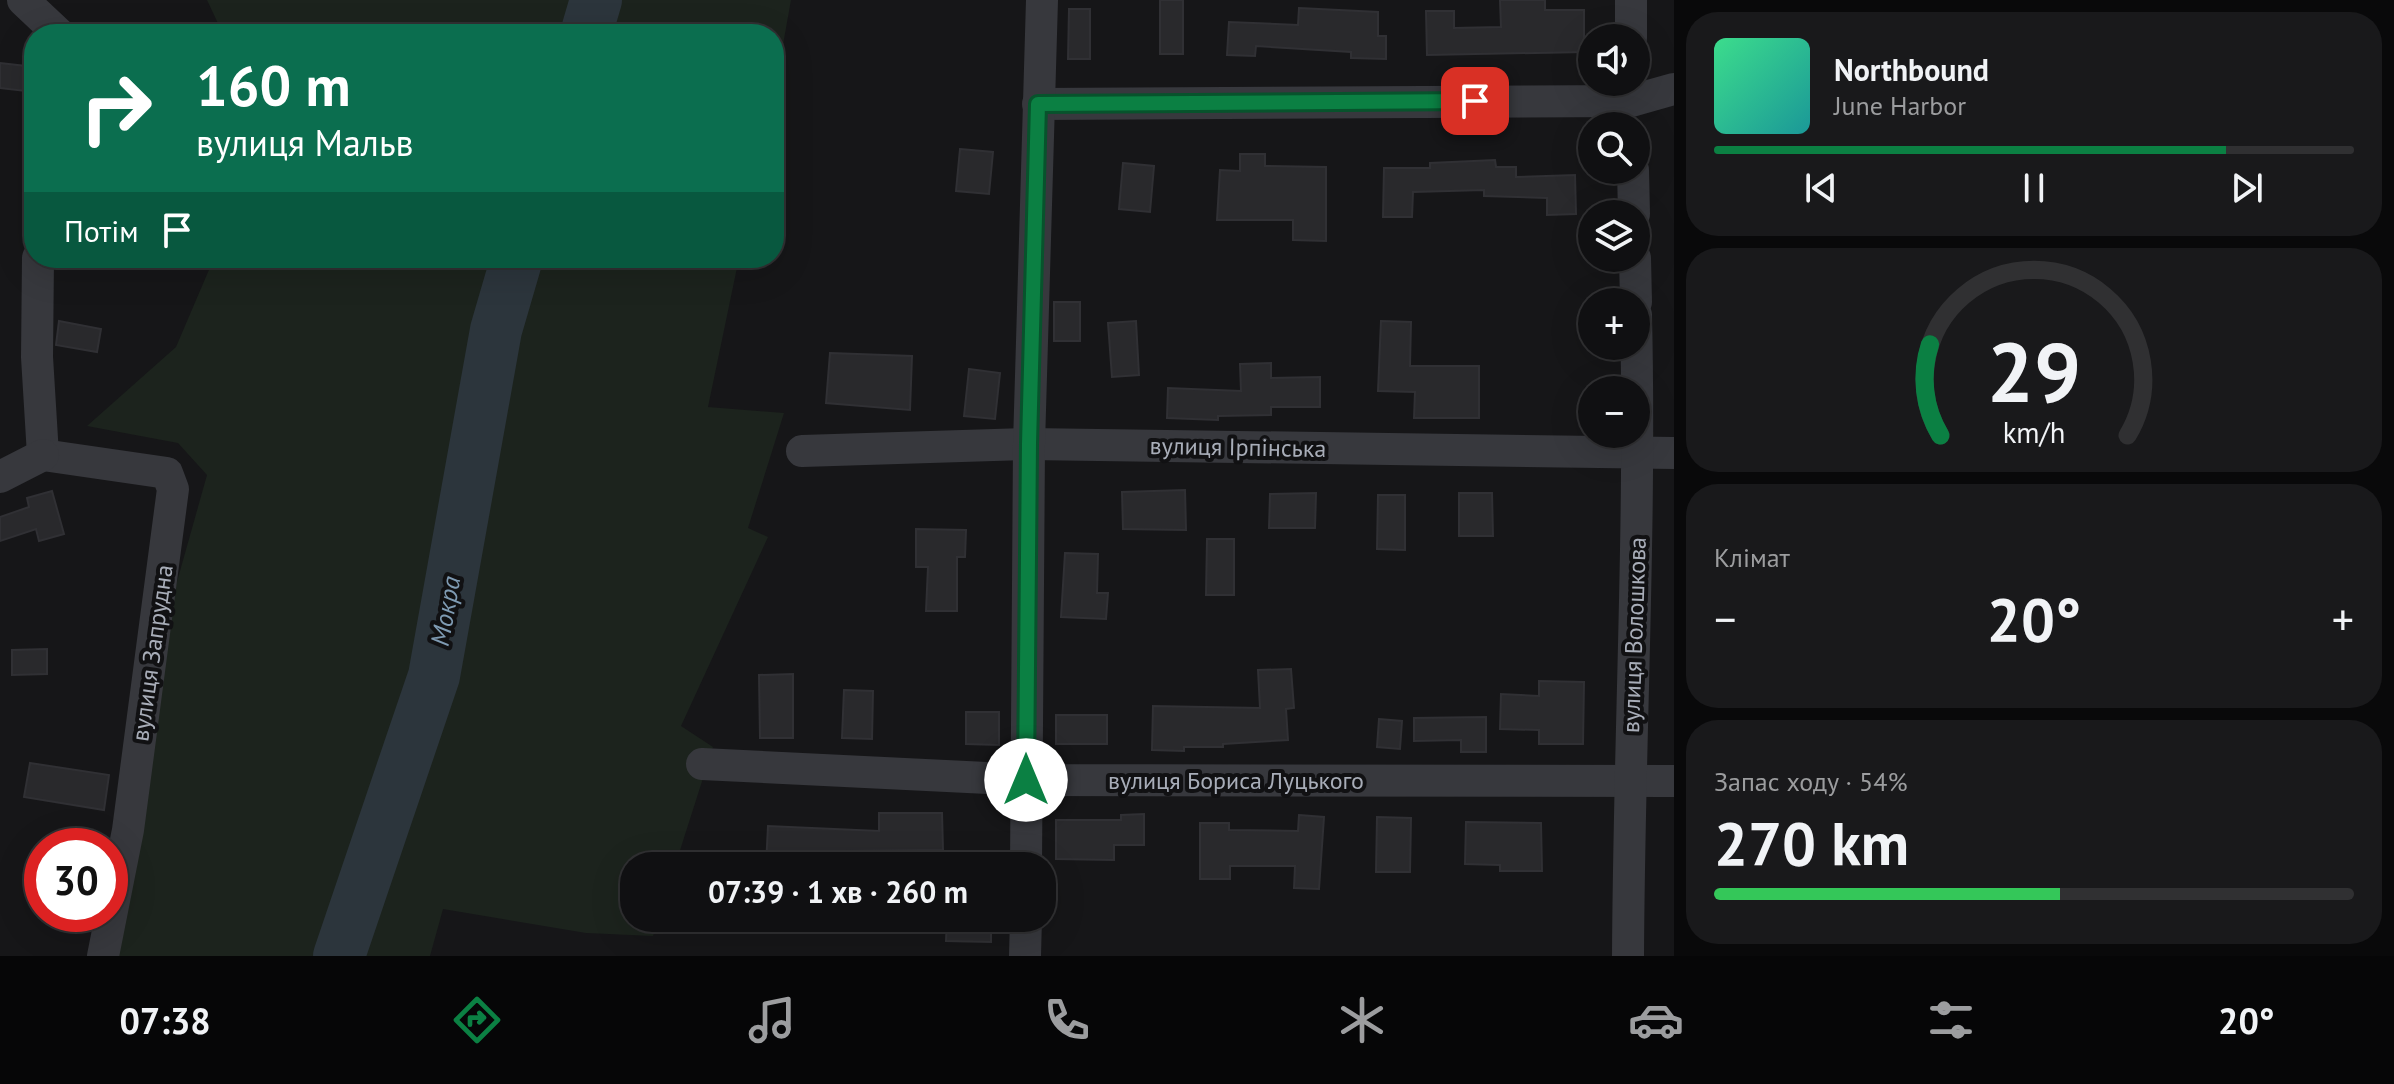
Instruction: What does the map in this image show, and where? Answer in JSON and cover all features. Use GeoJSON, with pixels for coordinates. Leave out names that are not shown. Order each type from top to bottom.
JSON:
{"type":"FeatureCollection","features":[{"type":"Feature","properties":{"kind":"street"},"geometry":{"type":"LineString","coordinates":[[23,0],[48,24]]}},
{"type":"Feature","properties":{"kind":"street"},"geometry":{"type":"LineString","coordinates":[[1026,852],[1029,444],[1042,0]]}},
{"type":"Feature","properties":{"kind":"street"},"geometry":{"type":"LineString","coordinates":[[1631,0],[1631,24]]}},
{"type":"Feature","properties":{"kind":"street"},"geometry":{"type":"LineString","coordinates":[[1038,104],[1631,103],[1674,89]]}},
{"type":"Feature","properties":{"kind":"street"},"geometry":{"type":"LineString","coordinates":[[0,477],[43,455],[37,357],[38,268]]}},
{"type":"Feature","properties":{"kind":"street","name":"вулиця Волошкова"},"geometry":{"type":"LineString","coordinates":[[1628,956],[1629,780],[1639,453],[1637,360]]}},
{"type":"Feature","properties":{"kind":"street","name":"вулиця Ірпінська"},"geometry":{"type":"LineString","coordinates":[[802,451],[1029,444],[1674,453]]}},
{"type":"Feature","properties":{"kind":"street","name":"вулиця Запрудна"},"geometry":{"type":"LineString","coordinates":[[43,455],[167,473],[173,489],[128,830],[103,956]]}},
{"type":"Feature","properties":{"kind":"street","name":"вулиця Бориса Луцького"},"geometry":{"type":"LineString","coordinates":[[702,764],[1026,780],[1674,781]]}},
{"type":"Feature","properties":{"kind":"street"},"geometry":{"type":"LineString","coordinates":[[1025,956],[1026,932]]}},
{"type":"Feature","properties":{"kind":"shaded area"},"geometry":{"type":"Polygon","coordinates":[[[207,0],[791,0],[784,39],[784,24],[218,24],[207,0]]]}},
{"type":"Feature","properties":{"kind":"shaded area"},"geometry":{"type":"Polygon","coordinates":[[[210,268],[737,268],[708,407],[784,413],[748,528],[768,537],[681,726],[713,747],[679,852],[620,852],[620,932],[654,932],[653,936],[586,933],[443,909],[430,956],[107,956],[111,932],[128,932],[128,835],[164,628],[207,475],[178,443],[87,426],[176,347],[210,268]]]}},
{"type":"Feature","properties":{"kind":"building"},"geometry":{"type":"Polygon","coordinates":[[[1160,0],[1183,0],[1183,54],[1160,54],[1160,0]]]}},
{"type":"Feature","properties":{"kind":"building"},"geometry":{"type":"Polygon","coordinates":[[[1500,0],[1545,0],[1545,10],[1584,10],[1584,24],[1578,24],[1578,52],[1427,55],[1426,11],[1454,11],[1454,28],[1501,27],[1500,0]]]}},
{"type":"Feature","properties":{"kind":"building"},"geometry":{"type":"Polygon","coordinates":[[[1299,8],[1378,12],[1378,36],[1386,36],[1386,59],[1351,58],[1351,52],[1256,46],[1255,56],[1227,55],[1229,22],[1298,25],[1299,8]]]}},
{"type":"Feature","properties":{"kind":"building"},"geometry":{"type":"Polygon","coordinates":[[[1069,9],[1090,9],[1090,59],[1068,59],[1069,9]]]}},
{"type":"Feature","properties":{"kind":"building"},"geometry":{"type":"Polygon","coordinates":[[[0,63],[24,66],[24,91],[0,88],[0,63]]]}},
{"type":"Feature","properties":{"kind":"building"},"geometry":{"type":"Polygon","coordinates":[[[960,149],[993,152],[989,194],[956,191],[960,149]]]}},
{"type":"Feature","properties":{"kind":"building"},"geometry":{"type":"Polygon","coordinates":[[[1240,154],[1265,154],[1265,166],[1326,167],[1326,241],[1293,240],[1293,220],[1217,220],[1220,170],[1240,171],[1240,154]]]}},
{"type":"Feature","properties":{"kind":"building"},"geometry":{"type":"Polygon","coordinates":[[[1495,160],[1496,167],[1516,167],[1516,177],[1575,175],[1576,214],[1547,215],[1547,198],[1484,196],[1484,190],[1413,192],[1412,217],[1383,217],[1384,168],[1430,168],[1430,163],[1495,160]]]}},
{"type":"Feature","properties":{"kind":"building"},"geometry":{"type":"Polygon","coordinates":[[[1123,163],[1154,166],[1150,212],[1119,209],[1123,163]]]}},
{"type":"Feature","properties":{"kind":"building"},"geometry":{"type":"Polygon","coordinates":[[[1054,302],[1080,302],[1080,341],[1054,341],[1054,302]]]}},
{"type":"Feature","properties":{"kind":"building"},"geometry":{"type":"Polygon","coordinates":[[[59,321],[101,329],[97,352],[56,345],[59,321]]]}},
{"type":"Feature","properties":{"kind":"building"},"geometry":{"type":"Polygon","coordinates":[[[1136,321],[1139,375],[1112,377],[1108,323],[1136,321]]]}},
{"type":"Feature","properties":{"kind":"building"},"geometry":{"type":"Polygon","coordinates":[[[1381,321],[1411,322],[1410,366],[1479,366],[1479,418],[1414,418],[1415,392],[1378,391],[1381,321]]]}},
{"type":"Feature","properties":{"kind":"building"},"geometry":{"type":"Polygon","coordinates":[[[830,353],[912,356],[910,410],[826,403],[830,353]]]}},
{"type":"Feature","properties":{"kind":"building"},"geometry":{"type":"Polygon","coordinates":[[[1271,363],[1271,378],[1320,377],[1320,407],[1271,407],[1271,415],[1218,416],[1218,420],[1167,418],[1168,388],[1241,391],[1240,364],[1271,363]]]}},
{"type":"Feature","properties":{"kind":"building"},"geometry":{"type":"Polygon","coordinates":[[[969,369],[1000,373],[995,419],[964,416],[969,369]]]}},
{"type":"Feature","properties":{"kind":"building"},"geometry":{"type":"Polygon","coordinates":[[[1185,490],[1186,530],[1123,529],[1122,492],[1185,490]]]}},
{"type":"Feature","properties":{"kind":"building"},"geometry":{"type":"Polygon","coordinates":[[[52,491],[64,534],[39,541],[36,529],[0,541],[0,517],[29,507],[27,498],[52,491]]]}},
{"type":"Feature","properties":{"kind":"building"},"geometry":{"type":"Polygon","coordinates":[[[1316,493],[1315,528],[1269,528],[1270,494],[1316,493]]]}},
{"type":"Feature","properties":{"kind":"building"},"geometry":{"type":"Polygon","coordinates":[[[1459,493],[1492,493],[1493,536],[1459,536],[1459,493]]]}},
{"type":"Feature","properties":{"kind":"building"},"geometry":{"type":"Polygon","coordinates":[[[1378,495],[1405,495],[1405,550],[1377,549],[1378,495]]]}},
{"type":"Feature","properties":{"kind":"building"},"geometry":{"type":"Polygon","coordinates":[[[916,529],[966,530],[965,557],[957,557],[957,611],[926,611],[928,567],[916,567],[916,529]]]}},
{"type":"Feature","properties":{"kind":"building"},"geometry":{"type":"Polygon","coordinates":[[[1207,539],[1234,539],[1234,595],[1206,595],[1207,539]]]}},
{"type":"Feature","properties":{"kind":"building"},"geometry":{"type":"Polygon","coordinates":[[[1065,553],[1098,554],[1097,593],[1108,593],[1106,619],[1061,617],[1065,553]]]}},
{"type":"Feature","properties":{"kind":"building"},"geometry":{"type":"Polygon","coordinates":[[[47,649],[47,674],[12,675],[12,650],[47,649]]]}},
{"type":"Feature","properties":{"kind":"building"},"geometry":{"type":"Polygon","coordinates":[[[1291,669],[1294,708],[1286,709],[1288,740],[1223,744],[1223,747],[1184,747],[1184,751],[1152,750],[1153,706],[1260,708],[1258,670],[1291,669]]]}},
{"type":"Feature","properties":{"kind":"building"},"geometry":{"type":"Polygon","coordinates":[[[793,674],[793,738],[760,738],[759,675],[793,674]]]}},
{"type":"Feature","properties":{"kind":"building"},"geometry":{"type":"Polygon","coordinates":[[[1539,681],[1584,682],[1583,744],[1539,744],[1539,730],[1500,729],[1501,694],[1539,696],[1539,681]]]}},
{"type":"Feature","properties":{"kind":"building"},"geometry":{"type":"Polygon","coordinates":[[[844,690],[873,691],[872,739],[842,738],[844,690]]]}},
{"type":"Feature","properties":{"kind":"building"},"geometry":{"type":"Polygon","coordinates":[[[966,712],[999,712],[999,745],[966,744],[966,712]]]}},
{"type":"Feature","properties":{"kind":"building"},"geometry":{"type":"Polygon","coordinates":[[[1056,715],[1107,715],[1107,744],[1056,744],[1056,715]]]}},
{"type":"Feature","properties":{"kind":"building"},"geometry":{"type":"Polygon","coordinates":[[[1486,717],[1486,752],[1461,752],[1461,740],[1414,741],[1414,718],[1486,717]]]}},
{"type":"Feature","properties":{"kind":"building"},"geometry":{"type":"Polygon","coordinates":[[[1379,719],[1402,721],[1400,749],[1377,747],[1379,719]]]}},
{"type":"Feature","properties":{"kind":"building"},"geometry":{"type":"Polygon","coordinates":[[[30,763],[109,775],[104,810],[24,797],[30,763]]]}},
{"type":"Feature","properties":{"kind":"building"},"geometry":{"type":"Polygon","coordinates":[[[879,813],[942,813],[943,850],[767,852],[768,826],[879,831],[879,813]]]}},
{"type":"Feature","properties":{"kind":"building"},"geometry":{"type":"Polygon","coordinates":[[[1144,814],[1144,845],[1114,845],[1114,860],[1056,859],[1056,820],[1121,820],[1121,815],[1144,814]]]}},
{"type":"Feature","properties":{"kind":"building"},"geometry":{"type":"Polygon","coordinates":[[[1299,815],[1324,817],[1319,889],[1294,888],[1295,866],[1230,866],[1230,879],[1200,879],[1200,823],[1229,823],[1229,830],[1298,831],[1299,815]]]}},
{"type":"Feature","properties":{"kind":"building"},"geometry":{"type":"Polygon","coordinates":[[[1377,817],[1411,818],[1410,872],[1376,872],[1377,817]]]}},
{"type":"Feature","properties":{"kind":"building"},"geometry":{"type":"Polygon","coordinates":[[[1466,822],[1541,823],[1542,871],[1500,871],[1500,865],[1465,864],[1466,822]]]}},
{"type":"Feature","properties":{"kind":"building"},"geometry":{"type":"Polygon","coordinates":[[[946,932],[991,932],[991,942],[946,941],[946,932]]]}},
{"type":"Feature","properties":{"kind":"waterway","name":"Мокра"},"geometry":{"type":"LineString","coordinates":[[589,24],[596,0]]}},
{"type":"Feature","properties":{"kind":"waterway","name":"Мокра"},"geometry":{"type":"LineString","coordinates":[[339,956],[434,676],[496,330],[514,268]]}},
{"type":"Feature","properties":{"kind":"route"},"geometry":{"type":"LineString","coordinates":[[1026,780],[1029,444],[1038,104],[1475,101]]}}]}
